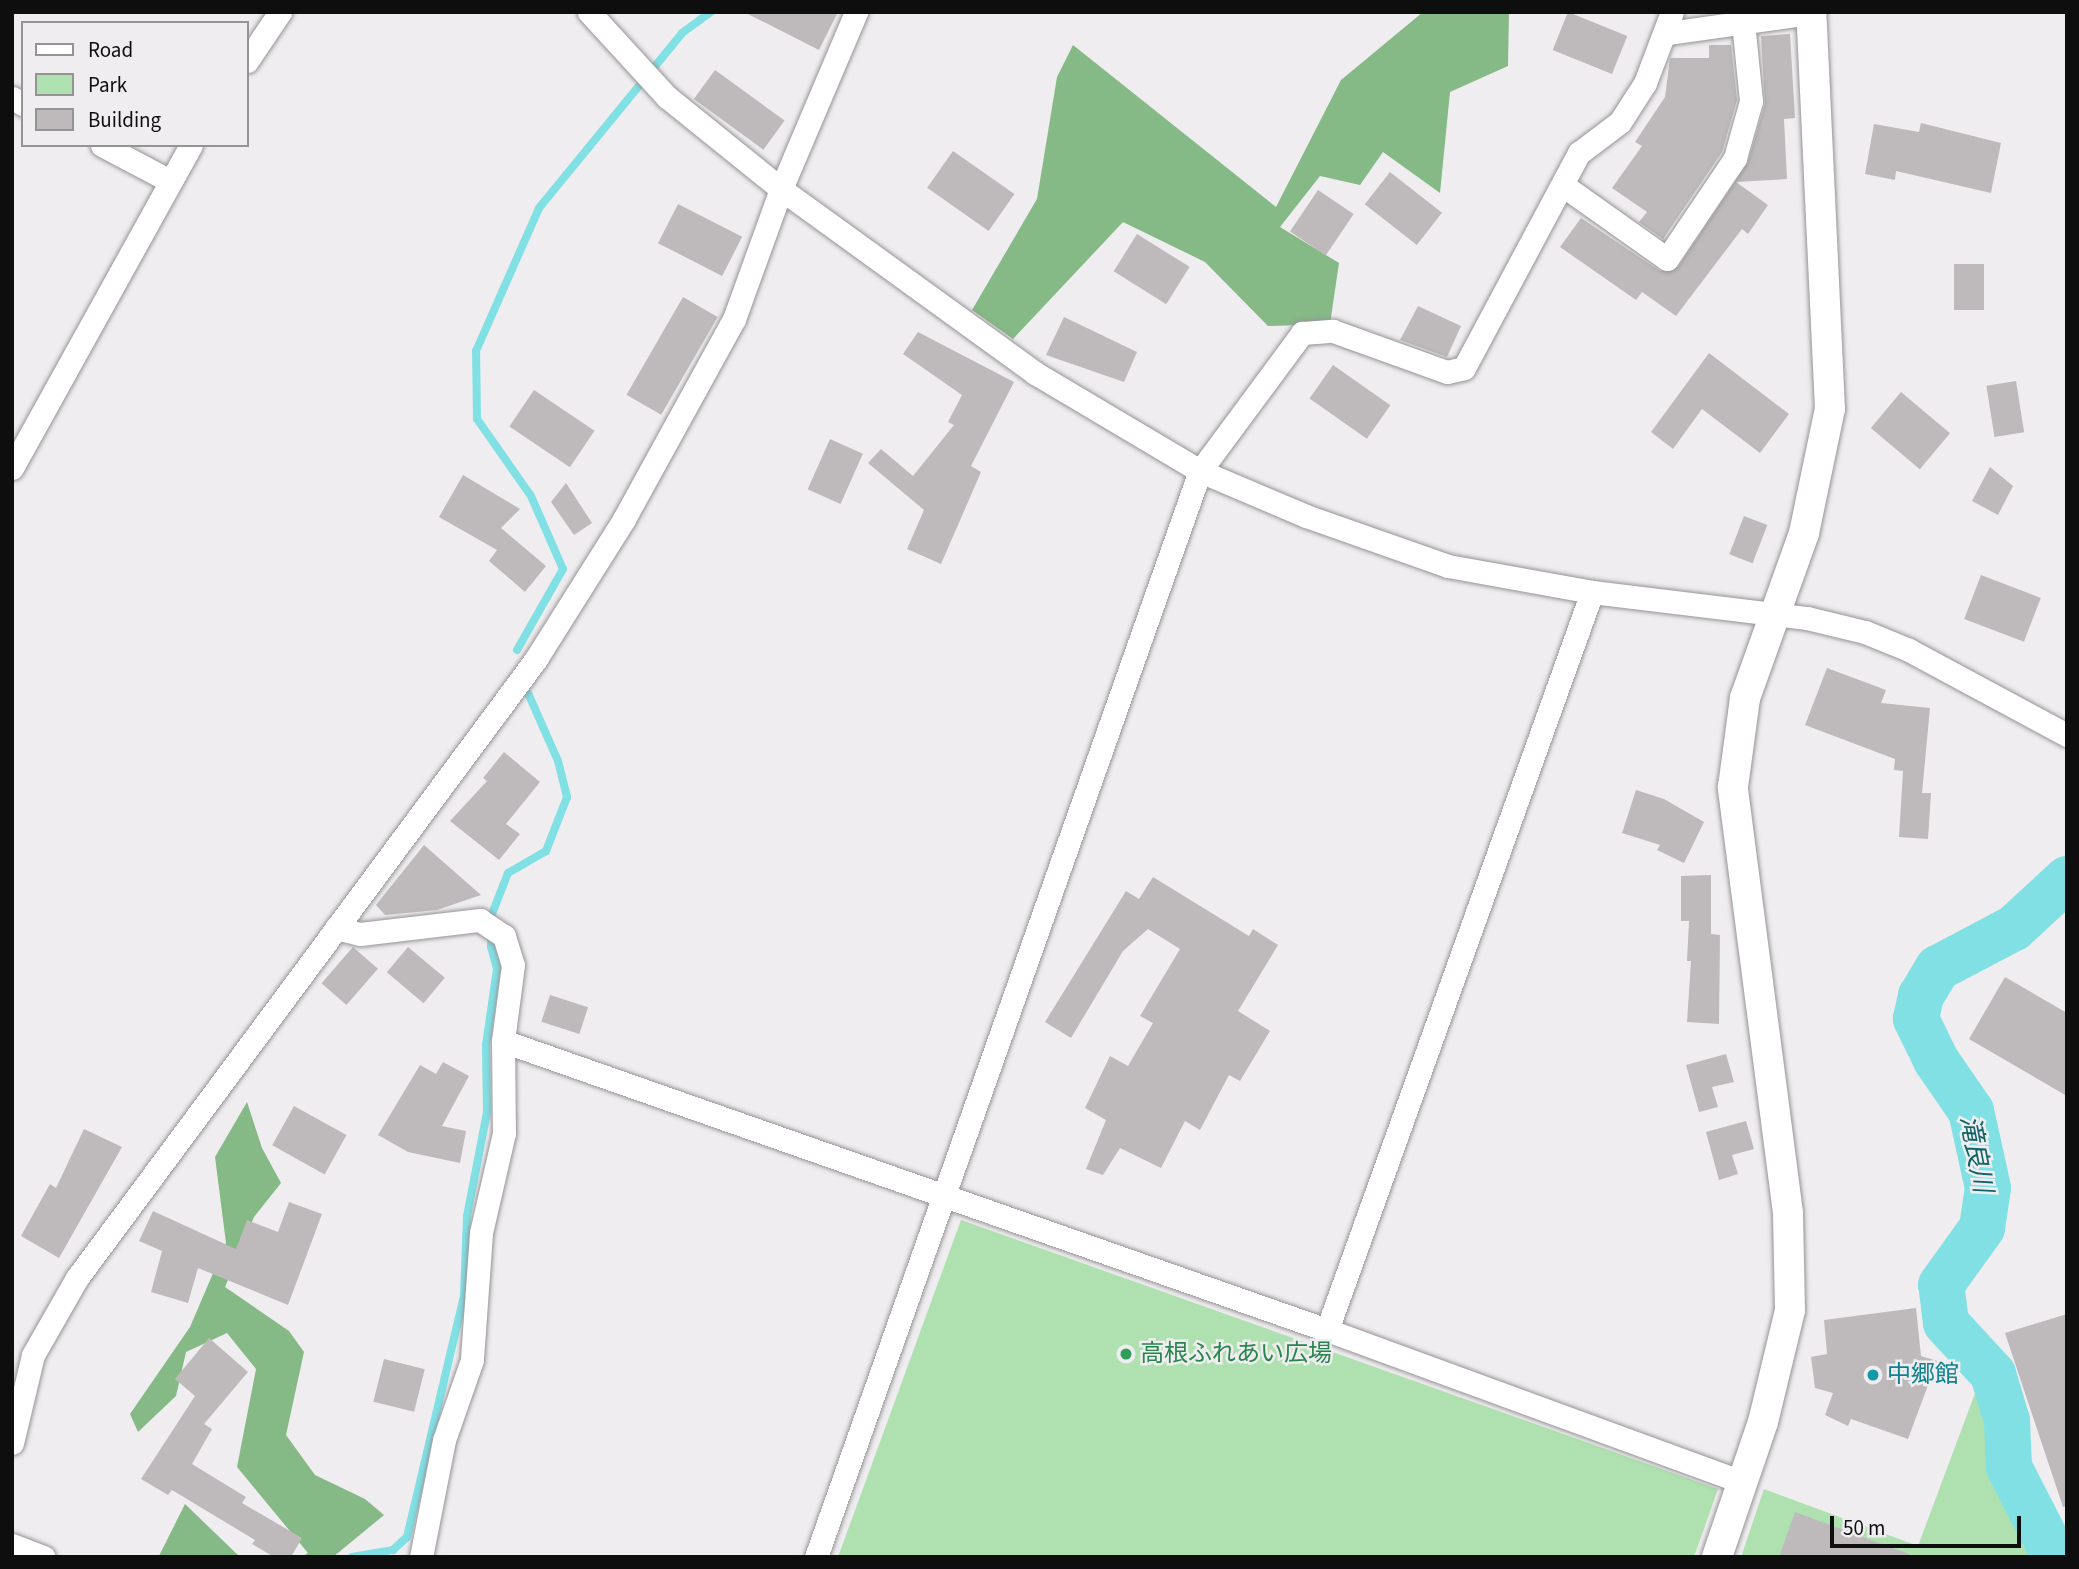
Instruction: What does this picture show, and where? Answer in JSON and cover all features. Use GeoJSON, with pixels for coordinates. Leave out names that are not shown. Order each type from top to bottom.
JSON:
{"type":"FeatureCollection","features":[{"type":"Feature","properties":{"kind":"street"},"geometry":{"type":"LineString","coordinates":[[248,60],[280,12]]}},
{"type":"Feature","properties":{"kind":"street"},"geometry":{"type":"LineString","coordinates":[[589,12],[667,96],[780,189],[1035,373],[1200,471],[1306,516],[1448,566],[1592,592],[1771,617],[1807,618],[1898,645],[2067,736]]}},
{"type":"Feature","properties":{"kind":"street"},"geometry":{"type":"LineString","coordinates":[[12,1443],[44,1331],[77,1278],[536,659],[624,519],[734,319],[780,189],[856,12]]}},
{"type":"Feature","properties":{"kind":"street"},"geometry":{"type":"LineString","coordinates":[[816,1557],[1200,471],[1302,333],[1333,331],[1447,372],[1464,368],[1564,186],[1579,153],[1620,122],[1645,83],[1670,23],[1743,22],[1811,13],[1830,410],[1804,533],[1771,617],[1745,698],[1733,787],[1788,1213],[1790,1310],[1763,1422],[1717,1557]]}},
{"type":"Feature","properties":{"kind":"street"},"geometry":{"type":"LineString","coordinates":[[1564,186],[1667,259],[1735,158],[1751,101],[1743,22]]}},
{"type":"Feature","properties":{"kind":"street"},"geometry":{"type":"LineString","coordinates":[[106,147],[168,180]]}},
{"type":"Feature","properties":{"kind":"street"},"geometry":{"type":"LineString","coordinates":[[12,468],[168,180],[190,147]]}},
{"type":"Feature","properties":{"kind":"street"},"geometry":{"type":"LineString","coordinates":[[1327,1330],[1592,592]]}},
{"type":"Feature","properties":{"kind":"street"},"geometry":{"type":"LineString","coordinates":[[336,928],[360,934],[480,920],[504,936],[513,965],[503,1041],[504,1133],[481,1233],[472,1360],[444,1440],[425,1556]]}},
{"type":"Feature","properties":{"kind":"street"},"geometry":{"type":"LineString","coordinates":[[503,1041],[1327,1330],[1743,1482]]}},
{"type":"Feature","properties":{"kind":"street"},"geometry":{"type":"LineString","coordinates":[[12,1545],[44,1557]]}},
{"type":"Feature","properties":{"kind":"green space"},"geometry":{"type":"Polygon","coordinates":[[[1423,12],[1509,12],[1508,66],[1450,92],[1440,193],[1383,152],[1360,185],[1320,176],[1280,227],[1339,263],[1330,324],[1268,326],[1205,262],[1123,222],[1013,339],[972,310],[1037,199],[1057,77],[1073,45],[1276,207],[1341,80],[1423,12]]]}},
{"type":"Feature","properties":{"kind":"green space"},"geometry":{"type":"Polygon","coordinates":[[[247,1102],[262,1148],[281,1183],[254,1217],[225,1287],[289,1331],[304,1352],[286,1435],[315,1475],[365,1499],[384,1515],[333,1557],[302,1557],[308,1553],[237,1467],[256,1369],[227,1333],[186,1352],[176,1396],[138,1432],[130,1414],[190,1327],[226,1243],[215,1157],[247,1102]]]}},
{"type":"Feature","properties":{"kind":"green space","name":"高根ふれあい広場"},"geometry":{"type":"Polygon","coordinates":[[[961,1220],[1718,1489],[1694,1557],[838,1557],[961,1220]]]}},
{"type":"Feature","properties":{"kind":"green space"},"geometry":{"type":"Polygon","coordinates":[[[1980,1380],[1999,1482],[2034,1557],[1741,1557],[1764,1489],[1918,1546],[1980,1380]]]}},
{"type":"Feature","properties":{"kind":"green space"},"geometry":{"type":"Polygon","coordinates":[[[185,1504],[240,1557],[159,1556],[185,1504]]]}},
{"type":"Feature","properties":{"kind":"building"},"geometry":{"type":"Polygon","coordinates":[[[744,12],[838,12],[819,50],[744,12]]]}},
{"type":"Feature","properties":{"kind":"building"},"geometry":{"type":"Polygon","coordinates":[[[1568,12],[1627,36],[1612,74],[1553,50],[1568,12]]]}},
{"type":"Feature","properties":{"kind":"building"},"geometry":{"type":"Polygon","coordinates":[[[1790,34],[1795,118],[1784,119],[1787,179],[1736,182],[1768,205],[1748,234],[1742,229],[1676,316],[1642,292],[1636,300],[1560,247],[1581,218],[1660,271],[1678,267],[1748,162],[1765,104],[1761,36],[1790,34]]]}},
{"type":"Feature","properties":{"kind":"building"},"geometry":{"type":"Polygon","coordinates":[[[1709,45],[1731,45],[1737,100],[1722,152],[1663,239],[1639,222],[1647,212],[1612,188],[1642,146],[1635,142],[1665,97],[1670,58],[1709,58],[1709,45]]]}},
{"type":"Feature","properties":{"kind":"building"},"geometry":{"type":"Polygon","coordinates":[[[715,70],[785,121],[763,150],[694,99],[715,70]]]}},
{"type":"Feature","properties":{"kind":"building"},"geometry":{"type":"Polygon","coordinates":[[[1921,123],[2001,143],[1991,193],[1896,171],[1895,180],[1865,174],[1874,124],[1919,132],[1921,123]]]}},
{"type":"Feature","properties":{"kind":"building"},"geometry":{"type":"Polygon","coordinates":[[[953,151],[1014,194],[989,231],[927,188],[953,151]]]}},
{"type":"Feature","properties":{"kind":"building"},"geometry":{"type":"Polygon","coordinates":[[[1390,172],[1442,213],[1417,245],[1365,204],[1390,172]]]}},
{"type":"Feature","properties":{"kind":"building"},"geometry":{"type":"Polygon","coordinates":[[[1318,190],[1354,214],[1326,255],[1290,231],[1318,190]]]}},
{"type":"Feature","properties":{"kind":"building"},"geometry":{"type":"Polygon","coordinates":[[[678,204],[742,237],[722,276],[658,243],[678,204]]]}},
{"type":"Feature","properties":{"kind":"building"},"geometry":{"type":"Polygon","coordinates":[[[1137,234],[1190,267],[1166,304],[1114,271],[1137,234]]]}},
{"type":"Feature","properties":{"kind":"building"},"geometry":{"type":"Polygon","coordinates":[[[1954,264],[1984,264],[1984,310],[1954,310],[1954,264]]]}},
{"type":"Feature","properties":{"kind":"building"},"geometry":{"type":"Polygon","coordinates":[[[683,297],[718,317],[661,415],[626,395],[683,297]]]}},
{"type":"Feature","properties":{"kind":"building"},"geometry":{"type":"Polygon","coordinates":[[[1418,306],[1461,326],[1447,357],[1400,340],[1418,306]]]}},
{"type":"Feature","properties":{"kind":"building"},"geometry":{"type":"Polygon","coordinates":[[[1064,317],[1137,352],[1124,382],[1046,355],[1064,317]]]}},
{"type":"Feature","properties":{"kind":"building"},"geometry":{"type":"Polygon","coordinates":[[[918,332],[1014,382],[971,466],[981,472],[941,564],[907,549],[924,510],[868,463],[881,449],[913,476],[954,425],[948,422],[962,395],[903,354],[918,332]]]}},
{"type":"Feature","properties":{"kind":"building"},"geometry":{"type":"Polygon","coordinates":[[[1709,353],[1789,414],[1760,453],[1702,409],[1673,449],[1651,432],[1709,353]]]}},
{"type":"Feature","properties":{"kind":"building"},"geometry":{"type":"Polygon","coordinates":[[[1333,365],[1390,405],[1367,439],[1309,399],[1333,365]]]}},
{"type":"Feature","properties":{"kind":"building"},"geometry":{"type":"Polygon","coordinates":[[[2016,381],[2024,432],[1995,437],[1986,386],[2016,381]]]}},
{"type":"Feature","properties":{"kind":"building"},"geometry":{"type":"Polygon","coordinates":[[[534,390],[595,431],[570,467],[509,426],[534,390]]]}},
{"type":"Feature","properties":{"kind":"building"},"geometry":{"type":"Polygon","coordinates":[[[1901,392],[1950,433],[1920,469],[1871,428],[1901,392]]]}},
{"type":"Feature","properties":{"kind":"building"},"geometry":{"type":"Polygon","coordinates":[[[830,439],[863,454],[841,504],[808,489],[830,439]]]}},
{"type":"Feature","properties":{"kind":"building"},"geometry":{"type":"Polygon","coordinates":[[[1990,467],[2013,486],[1998,515],[1972,501],[1990,467]]]}},
{"type":"Feature","properties":{"kind":"building"},"geometry":{"type":"Polygon","coordinates":[[[463,475],[520,509],[501,528],[546,566],[525,592],[489,561],[497,550],[439,517],[463,475]]]}},
{"type":"Feature","properties":{"kind":"building"},"geometry":{"type":"Polygon","coordinates":[[[566,483],[592,523],[574,535],[551,502],[566,483]]]}},
{"type":"Feature","properties":{"kind":"building"},"geometry":{"type":"Polygon","coordinates":[[[1744,516],[1767,525],[1753,563],[1729,554],[1744,516]]]}},
{"type":"Feature","properties":{"kind":"building"},"geometry":{"type":"Polygon","coordinates":[[[1981,575],[2041,598],[2024,642],[1964,619],[1981,575]]]}},
{"type":"Feature","properties":{"kind":"building"},"geometry":{"type":"Polygon","coordinates":[[[1827,668],[1886,690],[1881,703],[1930,708],[1922,793],[1931,793],[1928,839],[1899,837],[1903,771],[1894,770],[1895,759],[1805,725],[1827,668]]]}},
{"type":"Feature","properties":{"kind":"building"},"geometry":{"type":"Polygon","coordinates":[[[504,752],[540,782],[506,824],[520,834],[499,860],[450,821],[487,781],[483,778],[504,752]]]}},
{"type":"Feature","properties":{"kind":"building"},"geometry":{"type":"Polygon","coordinates":[[[1636,790],[1664,799],[1704,822],[1684,863],[1657,850],[1660,845],[1622,833],[1636,790]]]}},
{"type":"Feature","properties":{"kind":"building"},"geometry":{"type":"Polygon","coordinates":[[[424,845],[481,895],[437,910],[385,915],[376,905],[424,845]]]}},
{"type":"Feature","properties":{"kind":"building"},"geometry":{"type":"Polygon","coordinates":[[[1711,875],[1711,934],[1720,935],[1719,1024],[1687,1022],[1691,961],[1687,961],[1689,921],[1681,921],[1681,876],[1711,875]]]}},
{"type":"Feature","properties":{"kind":"building"},"geometry":{"type":"Polygon","coordinates":[[[1153,877],[1249,936],[1253,929],[1278,945],[1238,1011],[1270,1031],[1240,1081],[1229,1075],[1200,1130],[1185,1121],[1161,1168],[1120,1148],[1103,1175],[1086,1169],[1106,1120],[1085,1108],[1110,1056],[1128,1066],[1153,1023],[1140,1016],[1180,949],[1148,929],[1123,951],[1071,1038],[1045,1022],[1126,891],[1139,899],[1153,877]]]}},
{"type":"Feature","properties":{"kind":"building"},"geometry":{"type":"Polygon","coordinates":[[[353,947],[378,969],[346,1005],[322,983],[353,947]]]}},
{"type":"Feature","properties":{"kind":"building"},"geometry":{"type":"Polygon","coordinates":[[[408,947],[445,978],[424,1003],[387,972],[408,947]]]}},
{"type":"Feature","properties":{"kind":"building"},"geometry":{"type":"Polygon","coordinates":[[[2005,977],[2067,1013],[2067,1096],[1969,1039],[2005,977]]]}},
{"type":"Feature","properties":{"kind":"building"},"geometry":{"type":"Polygon","coordinates":[[[550,995],[588,1007],[579,1034],[541,1022],[550,995]]]}},
{"type":"Feature","properties":{"kind":"building"},"geometry":{"type":"Polygon","coordinates":[[[1726,1054],[1734,1082],[1712,1087],[1718,1107],[1699,1112],[1686,1065],[1726,1054]]]}},
{"type":"Feature","properties":{"kind":"building"},"geometry":{"type":"Polygon","coordinates":[[[443,1062],[469,1076],[442,1126],[466,1131],[460,1163],[408,1152],[378,1135],[420,1065],[436,1074],[443,1062]]]}},
{"type":"Feature","properties":{"kind":"building"},"geometry":{"type":"Polygon","coordinates":[[[294,1106],[346,1135],[325,1174],[272,1145],[294,1106]]]}},
{"type":"Feature","properties":{"kind":"building"},"geometry":{"type":"Polygon","coordinates":[[[1746,1121],[1754,1149],[1732,1155],[1738,1174],[1719,1180],[1706,1132],[1746,1121]]]}},
{"type":"Feature","properties":{"kind":"building"},"geometry":{"type":"Polygon","coordinates":[[[84,1129],[122,1147],[59,1258],[21,1236],[50,1184],[56,1188],[84,1129]]]}},
{"type":"Feature","properties":{"kind":"building"},"geometry":{"type":"Polygon","coordinates":[[[289,1202],[322,1214],[288,1305],[198,1268],[188,1303],[151,1292],[162,1251],[139,1241],[153,1211],[236,1249],[247,1220],[278,1232],[289,1202]]]}},
{"type":"Feature","properties":{"kind":"building","name":"中郷館"},"geometry":{"type":"Polygon","coordinates":[[[1916,1308],[1921,1356],[1937,1361],[1908,1439],[1851,1419],[1848,1426],[1825,1415],[1833,1393],[1815,1388],[1811,1357],[1827,1354],[1824,1320],[1916,1308]]]}},
{"type":"Feature","properties":{"kind":"building"},"geometry":{"type":"Polygon","coordinates":[[[2067,1314],[2067,1506],[2063,1507],[2005,1333],[2067,1314]]]}},
{"type":"Feature","properties":{"kind":"building"},"geometry":{"type":"Polygon","coordinates":[[[209,1338],[248,1372],[204,1424],[212,1429],[192,1464],[246,1497],[242,1503],[302,1538],[291,1557],[274,1557],[252,1544],[255,1540],[172,1490],[168,1495],[141,1479],[195,1396],[175,1379],[209,1338]]]}},
{"type":"Feature","properties":{"kind":"building"},"geometry":{"type":"Polygon","coordinates":[[[384,1359],[425,1369],[414,1412],[373,1402],[384,1359]]]}},
{"type":"Feature","properties":{"kind":"building"},"geometry":{"type":"Polygon","coordinates":[[[1795,1512],[1909,1554],[1909,1557],[1779,1557],[1795,1512]]]}},
{"type":"Feature","properties":{"kind":"waterway"},"geometry":{"type":"LineString","coordinates":[[517,650],[563,569],[531,496],[477,419],[476,351],[539,208],[682,33],[711,12]]}},
{"type":"Feature","properties":{"kind":"waterway"},"geometry":{"type":"LineString","coordinates":[[352,1557],[393,1550],[407,1537],[464,1295],[467,1216],[487,1112],[486,1045],[497,969],[491,947],[492,914],[508,873],[546,851],[567,797],[558,761],[528,693]]}},
{"type":"Feature","properties":{"kind":"waterway","name":"滝良川"},"geometry":{"type":"LineString","coordinates":[[2055,1557],[2009,1467],[2007,1421],[1993,1374],[1946,1323],[1941,1285],[1982,1228],[1988,1188],[1971,1111],[1936,1060],[1916,1019],[1921,996],[1938,968],[2014,928],[2067,879]]}},
{"type":"Feature","properties":{"kind":"place","name":"高根ふれあい広場"},"geometry":{"type":"Point","coordinates":[1126,1354]}},
{"type":"Feature","properties":{"kind":"place","name":"中郷館"},"geometry":{"type":"Point","coordinates":[1873,1375]}}]}
